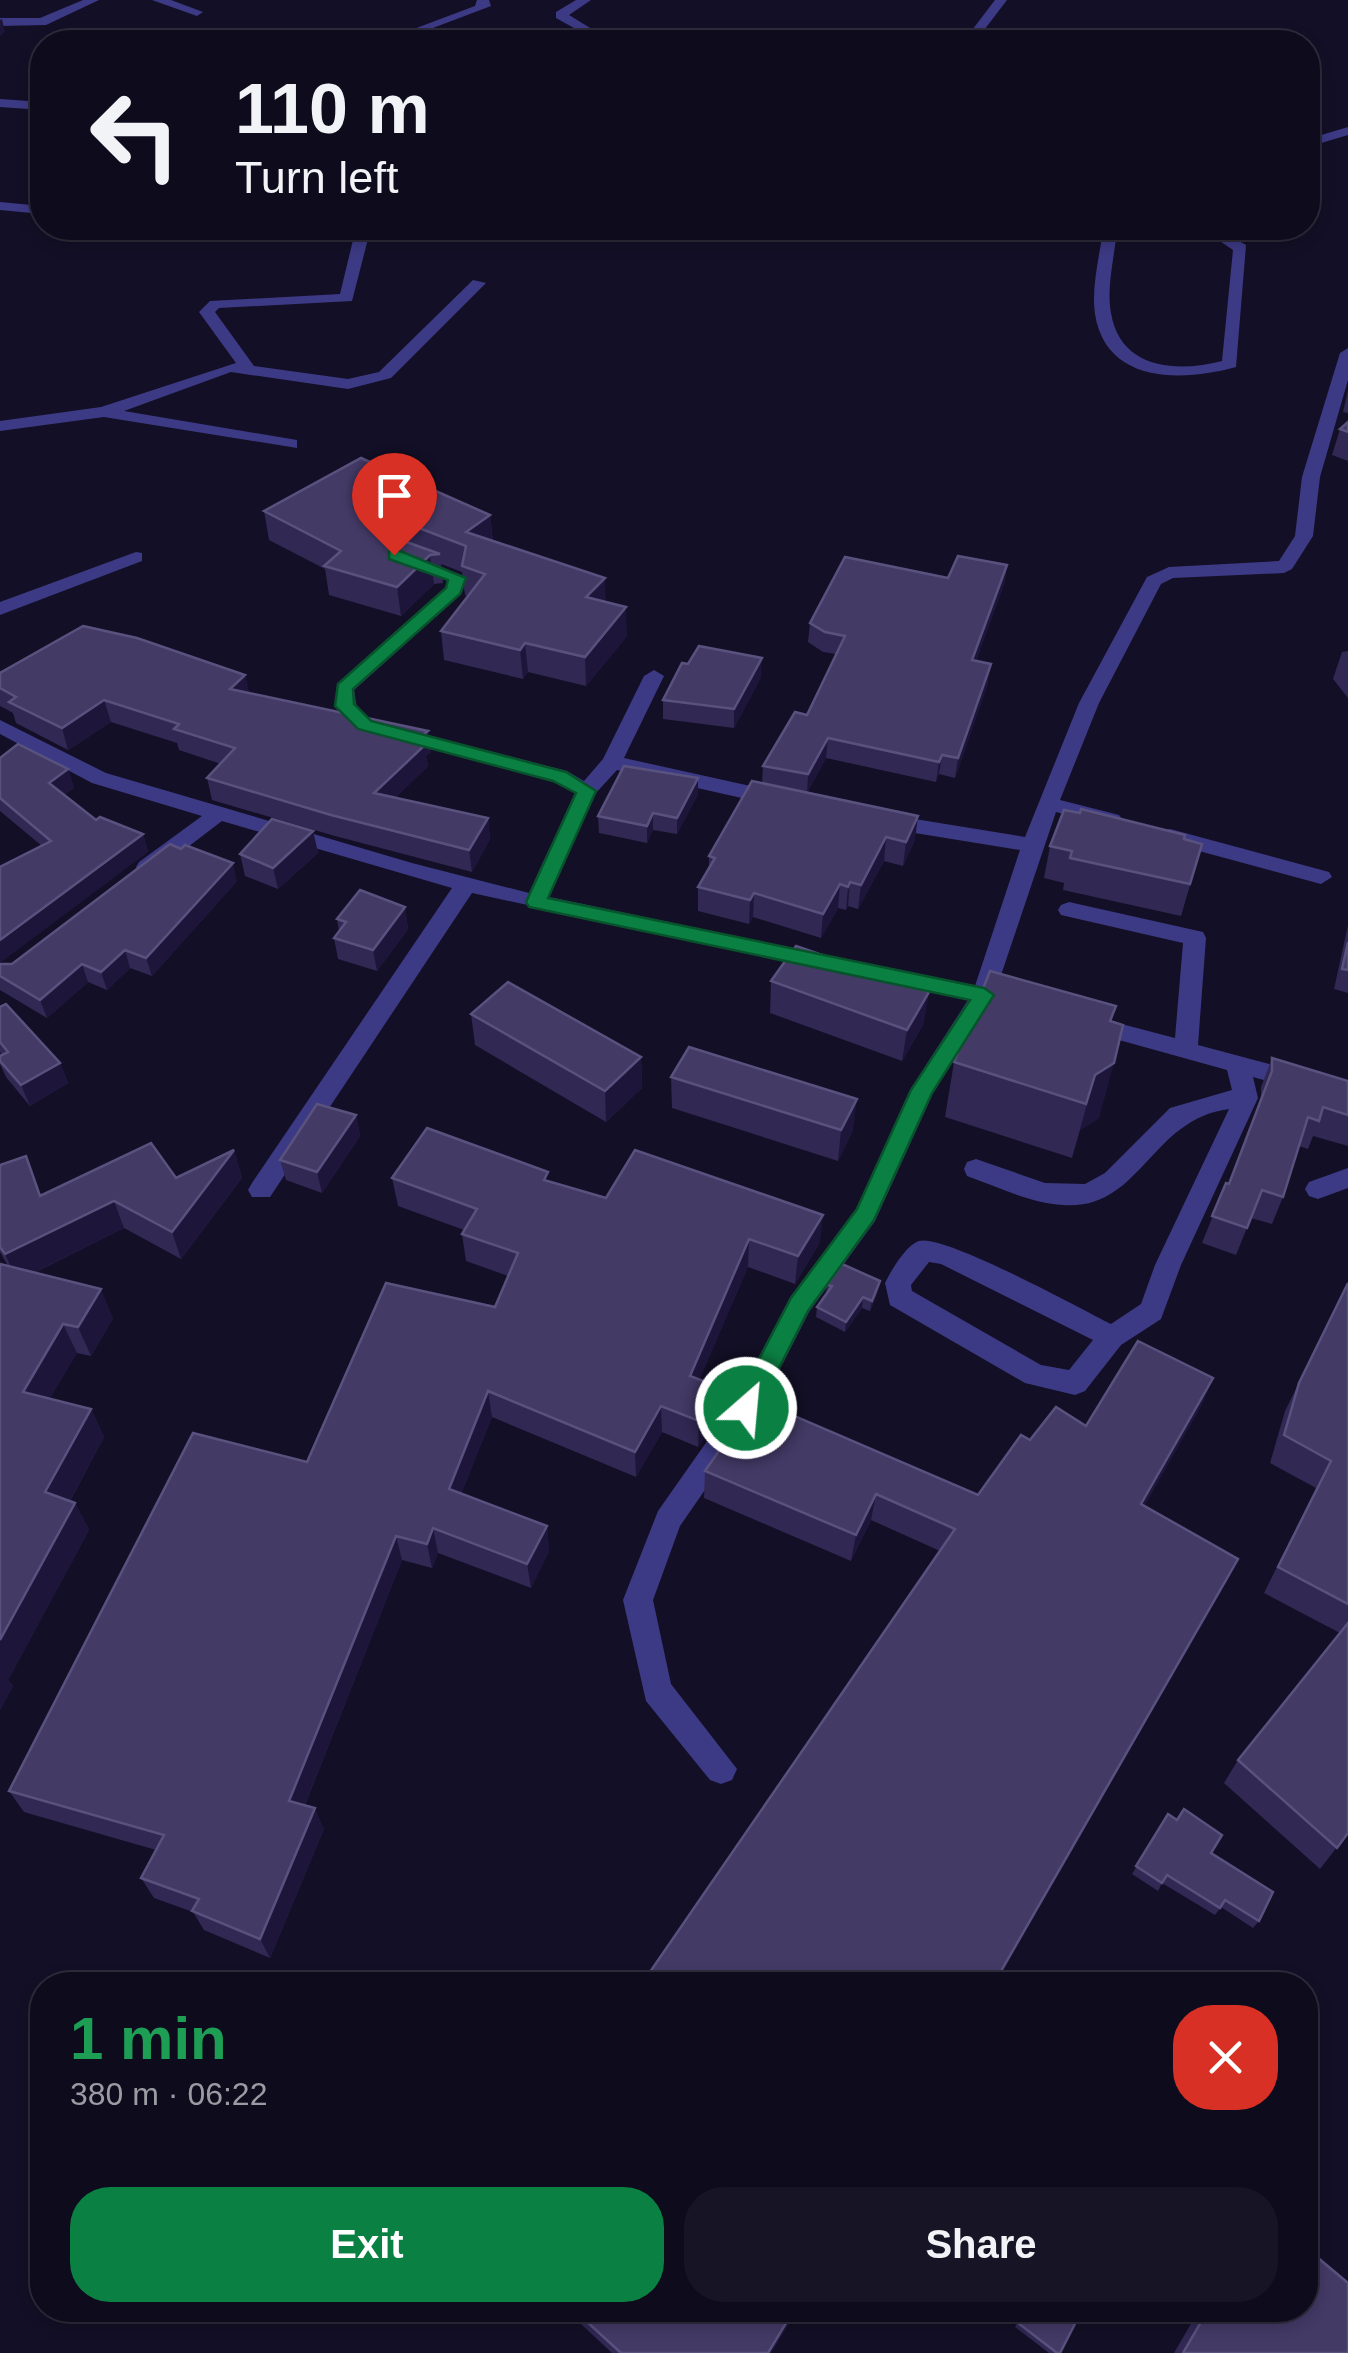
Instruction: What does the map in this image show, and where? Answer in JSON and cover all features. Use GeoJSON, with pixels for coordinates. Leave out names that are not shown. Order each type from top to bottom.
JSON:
{"type":"FeatureCollection","features":[{"type":"Feature","properties":{"kind":"street"},"geometry":{"type":"LineString","coordinates":[[0,22],[42,22],[93,0]]}},
{"type":"Feature","properties":{"kind":"street"},"geometry":{"type":"LineString","coordinates":[[158,0],[197,12]]}},
{"type":"Feature","properties":{"kind":"street"},"geometry":{"type":"LineString","coordinates":[[421,30],[485,6],[483,0]]}},
{"type":"Feature","properties":{"kind":"street"},"geometry":{"type":"LineString","coordinates":[[582,30],[562,20],[560,15],[585,0]]}},
{"type":"Feature","properties":{"kind":"street"},"geometry":{"type":"LineString","coordinates":[[978,30],[1002,0]]}},
{"type":"Feature","properties":{"kind":"street"},"geometry":{"type":"LineString","coordinates":[[0,103],[30,105]]}},
{"type":"Feature","properties":{"kind":"street"},"geometry":{"type":"LineString","coordinates":[[1320,139],[1348,131]]}},
{"type":"Feature","properties":{"kind":"street"},"geometry":{"type":"LineString","coordinates":[[0,206],[30,209]]}},
{"type":"Feature","properties":{"kind":"street"},"geometry":{"type":"LineString","coordinates":[[247,367],[207,312],[215,304],[347,298],[359,240]]}},
{"type":"Feature","properties":{"kind":"street"},"geometry":{"type":"LineString","coordinates":[[1109,240],[1102,315],[1111,338],[1129,361],[1149,371],[1176,374],[1230,364],[1241,248],[1229,240]]}},
{"type":"Feature","properties":{"kind":"street"},"geometry":{"type":"LineString","coordinates":[[0,426],[104,412],[220,369],[247,367],[348,384],[384,375],[478,283]]}},
{"type":"Feature","properties":{"kind":"street"},"geometry":{"type":"LineString","coordinates":[[721,1770],[657,1691],[638,1600],[668,1520],[746,1408],[800,1304],[866,1214],[922,1090],[984,995],[1032,845],[1090,703],[1154,580],[1169,573],[1266,572],[1286,565],[1304,536],[1311,477],[1342,390],[1348,353]]}},
{"type":"Feature","properties":{"kind":"street"},"geometry":{"type":"LineString","coordinates":[[104,412],[291,444]]}},
{"type":"Feature","properties":{"kind":"street"},"geometry":{"type":"LineString","coordinates":[[394,555],[458,578],[454,590],[344,688],[344,706],[352,717],[364,725],[560,776],[586,791]]}},
{"type":"Feature","properties":{"kind":"street"},"geometry":{"type":"LineString","coordinates":[[0,609],[136,557]]}},
{"type":"Feature","properties":{"kind":"street"},"geometry":{"type":"LineString","coordinates":[[536,902],[586,791],[612,762],[654,676]]}},
{"type":"Feature","properties":{"kind":"street"},"geometry":{"type":"LineString","coordinates":[[0,726],[100,778],[215,816],[466,885],[1020,1005]]}},
{"type":"Feature","properties":{"kind":"street"},"geometry":{"type":"LineString","coordinates":[[612,762],[800,804]]}},
{"type":"Feature","properties":{"kind":"street"},"geometry":{"type":"LineString","coordinates":[[1049,804],[1321,877]]}},
{"type":"Feature","properties":{"kind":"street"},"geometry":{"type":"LineString","coordinates":[[136,876],[215,816]]}},
{"type":"Feature","properties":{"kind":"street"},"geometry":{"type":"LineString","coordinates":[[862,816],[1032,845]]}},
{"type":"Feature","properties":{"kind":"street"},"geometry":{"type":"LineString","coordinates":[[261,1190],[466,885]]}},
{"type":"Feature","properties":{"kind":"street"},"geometry":{"type":"LineString","coordinates":[[1070,910],[1195,938],[1186,1050]]}},
{"type":"Feature","properties":{"kind":"street"},"geometry":{"type":"LineString","coordinates":[[1076,1020],[1348,1094]]}},
{"type":"Feature","properties":{"kind":"street"},"geometry":{"type":"LineString","coordinates":[[1112,1336],[946,1255],[923,1250],[898,1283],[899,1297],[1035,1376],[1075,1383],[1112,1336],[1152,1311],[1168,1265],[1246,1098],[1236,1064]]}},
{"type":"Feature","properties":{"kind":"street"},"geometry":{"type":"LineString","coordinates":[[976,1169],[1052,1194],[1088,1194],[1119,1174],[1176,1115],[1212,1100],[1246,1098]]}},
{"type":"Feature","properties":{"kind":"street"},"geometry":{"type":"LineString","coordinates":[[1318,1189],[1348,1178]]}},
{"type":"Feature","properties":{"kind":"building"},"geometry":{"type":"Polygon","coordinates":[[[361,458],[490,515],[466,532],[605,578],[586,597],[626,607],[585,657],[525,643],[520,650],[441,631],[485,574],[462,566],[466,546],[393,518],[382,520],[384,534],[440,554],[430,555],[397,587],[324,566],[341,551],[264,511],[361,458]]]}},
{"type":"Feature","properties":{"kind":"building"},"geometry":{"type":"Polygon","coordinates":[[[958,556],[1007,565],[972,660],[991,664],[958,758],[942,755],[939,762],[828,738],[808,774],[763,766],[795,712],[807,715],[845,636],[825,632],[810,623],[845,557],[948,578],[958,556]]]}},
{"type":"Feature","properties":{"kind":"building"},"geometry":{"type":"Polygon","coordinates":[[[83,626],[137,638],[245,675],[230,689],[428,731],[416,741],[425,745],[374,793],[488,818],[469,850],[207,778],[235,748],[174,729],[179,724],[104,700],[62,728],[9,702],[16,697],[0,688],[0,673],[83,626]]]}},
{"type":"Feature","properties":{"kind":"building"},"geometry":{"type":"Polygon","coordinates":[[[699,646],[762,658],[734,709],[663,700],[682,663],[688,664],[699,646]]]}},
{"type":"Feature","properties":{"kind":"building"},"geometry":{"type":"Polygon","coordinates":[[[18,744],[68,769],[49,783],[96,820],[100,817],[143,834],[0,940],[0,867],[51,841],[0,798],[0,758],[18,744]]]}},
{"type":"Feature","properties":{"kind":"building"},"geometry":{"type":"Polygon","coordinates":[[[624,766],[698,778],[677,818],[653,813],[647,826],[598,816],[624,766]]]}},
{"type":"Feature","properties":{"kind":"building"},"geometry":{"type":"Polygon","coordinates":[[[752,781],[918,816],[906,842],[886,837],[861,885],[840,884],[823,914],[754,893],[750,900],[698,887],[715,858],[709,856],[752,781]]]}},
{"type":"Feature","properties":{"kind":"building"},"geometry":{"type":"Polygon","coordinates":[[[1081,809],[1185,835],[1184,839],[1202,844],[1190,884],[1070,858],[1072,851],[1050,846],[1064,810],[1080,813],[1081,809]]]}},
{"type":"Feature","properties":{"kind":"building"},"geometry":{"type":"Polygon","coordinates":[[[272,819],[313,831],[273,868],[240,854],[272,819]]]}},
{"type":"Feature","properties":{"kind":"building"},"geometry":{"type":"Polygon","coordinates":[[[170,844],[181,849],[185,845],[233,863],[146,958],[125,950],[101,972],[82,964],[40,1000],[0,976],[0,964],[12,964],[170,844]]]}},
{"type":"Feature","properties":{"kind":"building"},"geometry":{"type":"Polygon","coordinates":[[[360,890],[405,907],[373,950],[334,938],[346,922],[337,919],[360,890]]]}},
{"type":"Feature","properties":{"kind":"building"},"geometry":{"type":"Polygon","coordinates":[[[1348,942],[1348,970],[1342,969],[1348,942]]]}},
{"type":"Feature","properties":{"kind":"building"},"geometry":{"type":"Polygon","coordinates":[[[796,946],[929,992],[907,1030],[771,981],[796,946]]]}},
{"type":"Feature","properties":{"kind":"building"},"geometry":{"type":"Polygon","coordinates":[[[990,971],[1116,1006],[1110,1021],[1123,1025],[1114,1063],[1095,1075],[1086,1104],[954,1062],[990,971]]]}},
{"type":"Feature","properties":{"kind":"building"},"geometry":{"type":"Polygon","coordinates":[[[508,982],[641,1057],[605,1091],[471,1014],[508,982]]]}},
{"type":"Feature","properties":{"kind":"building"},"geometry":{"type":"Polygon","coordinates":[[[6,1004],[60,1063],[21,1085],[0,1061],[0,1056],[8,1052],[0,1042],[0,1007],[6,1004]]]}},
{"type":"Feature","properties":{"kind":"building"},"geometry":{"type":"Polygon","coordinates":[[[689,1047],[857,1099],[841,1130],[671,1077],[689,1047]]]}},
{"type":"Feature","properties":{"kind":"building"},"geometry":{"type":"Polygon","coordinates":[[[1272,1058],[1348,1081],[1348,1115],[1323,1107],[1319,1121],[1308,1117],[1283,1197],[1262,1190],[1247,1228],[1212,1216],[1226,1183],[1229,1184],[1272,1071],[1272,1058]]]}},
{"type":"Feature","properties":{"kind":"building"},"geometry":{"type":"Polygon","coordinates":[[[317,1104],[356,1115],[317,1172],[280,1160],[317,1104]]]}},
{"type":"Feature","properties":{"kind":"building"},"geometry":{"type":"Polygon","coordinates":[[[427,1128],[548,1172],[544,1180],[606,1198],[635,1150],[823,1215],[798,1256],[749,1239],[690,1376],[722,1388],[699,1421],[661,1406],[635,1452],[488,1391],[449,1489],[547,1526],[527,1564],[433,1528],[427,1544],[396,1536],[289,1801],[315,1808],[260,1939],[192,1911],[199,1899],[141,1878],[164,1835],[9,1791],[193,1433],[307,1462],[386,1283],[495,1307],[518,1253],[462,1234],[477,1209],[392,1178],[427,1128]]]}},
{"type":"Feature","properties":{"kind":"building"},"geometry":{"type":"Polygon","coordinates":[[[151,1143],[176,1178],[234,1150],[172,1232],[114,1201],[5,1254],[0,1247],[0,1165],[26,1156],[40,1196],[151,1143]]]}},
{"type":"Feature","properties":{"kind":"building"},"geometry":{"type":"Polygon","coordinates":[[[0,1264],[101,1289],[78,1327],[63,1324],[23,1392],[91,1409],[45,1492],[75,1503],[0,1640],[0,1264]]]}},
{"type":"Feature","properties":{"kind":"building"},"geometry":{"type":"Polygon","coordinates":[[[842,1264],[880,1281],[872,1301],[863,1297],[846,1322],[817,1307],[842,1264]]]}},
{"type":"Feature","properties":{"kind":"building"},"geometry":{"type":"Polygon","coordinates":[[[1348,1283],[1348,1604],[1278,1567],[1331,1461],[1284,1435],[1299,1383],[1348,1283]]]}},
{"type":"Feature","properties":{"kind":"building"},"geometry":{"type":"Polygon","coordinates":[[[1138,1341],[1213,1378],[1141,1504],[1238,1559],[1000,1972],[650,1972],[955,1529],[876,1494],[856,1535],[705,1471],[755,1399],[978,1495],[1021,1435],[1030,1440],[1056,1407],[1086,1426],[1138,1341]]]}},
{"type":"Feature","properties":{"kind":"building"},"geometry":{"type":"Polygon","coordinates":[[[1348,1623],[1348,1833],[1337,1848],[1238,1760],[1348,1623]]]}},
{"type":"Feature","properties":{"kind":"building"},"geometry":{"type":"Polygon","coordinates":[[[1184,1809],[1222,1835],[1211,1853],[1273,1892],[1259,1921],[1225,1900],[1220,1908],[1167,1875],[1162,1883],[1136,1866],[1168,1814],[1177,1820],[1184,1809]]]}},
{"type":"Feature","properties":{"kind":"building"},"geometry":{"type":"Polygon","coordinates":[[[1318,2258],[1348,2283],[1348,2353],[1183,2353],[1201,2322],[1318,2322],[1318,2258]]]}},
{"type":"Feature","properties":{"kind":"building"},"geometry":{"type":"Polygon","coordinates":[[[587,2322],[787,2322],[768,2353],[621,2353],[587,2322]]]}},
{"type":"Feature","properties":{"kind":"building"},"geometry":{"type":"Polygon","coordinates":[[[1019,2322],[1076,2322],[1060,2353],[1019,2322]]]}},
{"type":"Feature","properties":{"kind":"route"},"geometry":{"type":"LineString","coordinates":[[394,555],[458,578],[454,590],[344,688],[344,706],[364,725],[560,776],[586,791],[536,902],[984,995],[922,1090],[866,1214],[800,1304],[746,1408]]}}]}
